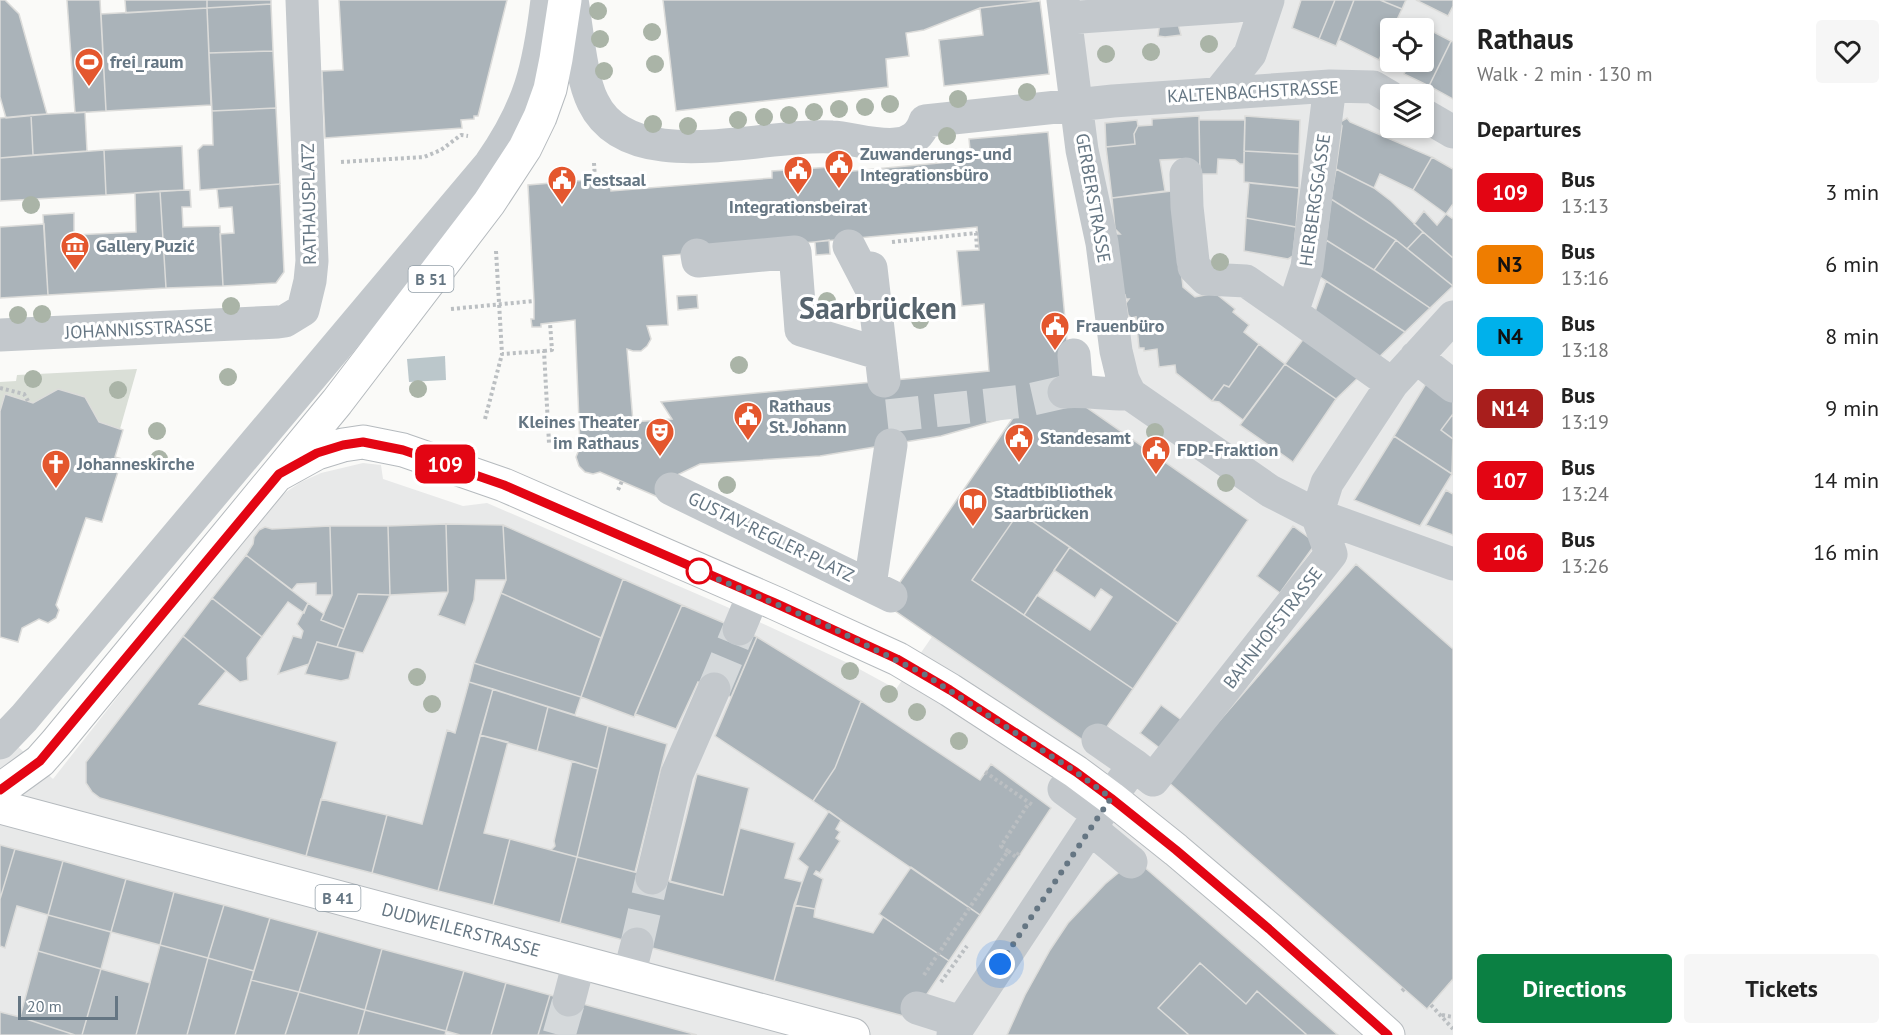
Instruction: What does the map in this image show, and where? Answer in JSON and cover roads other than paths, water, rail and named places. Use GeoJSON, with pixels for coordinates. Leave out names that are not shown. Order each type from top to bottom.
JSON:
{"type":"FeatureCollection","features":[{"type":"Feature","properties":{"kind":"main road","name":"B 51"},"geometry":{"type":"LineString","coordinates":[[0,790],[40,761],[279,474],[489,203],[525,148],[540,117],[550,89],[565,0]]}},
{"type":"Feature","properties":{"kind":"main road"},"geometry":{"type":"LineString","coordinates":[[279,474],[317,453],[343,445],[363,442],[403,450],[504,485],[878,650],[924,674],[1076,772],[1100,814],[1149,828],[1269,929],[1388,1035]]}},
{"type":"Feature","properties":{"kind":"main road","name":"DUDWEILERSTRASSE"},"geometry":{"type":"LineString","coordinates":[[0,807],[852,1035]]}},
{"type":"Feature","properties":{"kind":"street","name":"RATHAUSPLATZ"},"geometry":{"type":"LineString","coordinates":[[278,322],[285,321],[303,310],[312,261],[302,0]]}},
{"type":"Feature","properties":{"kind":"street"},"geometry":{"type":"LineString","coordinates":[[0,720],[324,344],[484,146],[507,104],[518,72],[524,52],[531,0]]}},
{"type":"Feature","properties":{"kind":"street"},"geometry":{"type":"LineString","coordinates":[[0,743],[24,718],[248,454],[490,164],[509,138],[523,110],[540,55],[547,0]]}},
{"type":"Feature","properties":{"kind":"street","name":"KALTENBACHSTRASSE"},"geometry":{"type":"LineString","coordinates":[[572,0],[592,101],[602,117],[631,137],[649,143],[673,146],[831,136],[881,144],[896,144],[910,140],[921,130],[924,121],[1077,104],[1330,86],[1373,87],[1380,91]]}},
{"type":"Feature","properties":{"kind":"street"},"geometry":{"type":"LineString","coordinates":[[1065,9],[1237,6],[1262,0]]}},
{"type":"Feature","properties":{"kind":"street"},"geometry":{"type":"LineString","coordinates":[[1218,94],[1250,54],[1268,0]]}},
{"type":"Feature","properties":{"kind":"street","name":"GERBERSTRASSE"},"geometry":{"type":"LineString","coordinates":[[1065,9],[1082,150],[1102,243],[1116,351],[1130,394]]}},
{"type":"Feature","properties":{"kind":"street"},"geometry":{"type":"LineString","coordinates":[[1091,74],[1113,101],[1101,115],[1099,137]]}},
{"type":"Feature","properties":{"kind":"street","name":"HERBERGSGASSE"},"geometry":{"type":"LineString","coordinates":[[1292,313],[1307,267],[1330,86]]}},
{"type":"Feature","properties":{"kind":"street"},"geometry":{"type":"LineString","coordinates":[[1434,121],[1453,132]]}},
{"type":"Feature","properties":{"kind":"street"},"geometry":{"type":"LineString","coordinates":[[1186,174],[1193,264],[1206,279],[1246,281],[1392,384]]}},
{"type":"Feature","properties":{"kind":"street"},"geometry":{"type":"LineString","coordinates":[[697,255],[698,261],[795,252],[801,330],[882,368],[870,263]]}},
{"type":"Feature","properties":{"kind":"street"},"geometry":{"type":"LineString","coordinates":[[1317,515],[1327,483],[1392,384],[1453,317]]}},
{"type":"Feature","properties":{"kind":"street","name":"JOHANNISSTRASSE"},"geometry":{"type":"LineString","coordinates":[[0,335],[278,322]]}},
{"type":"Feature","properties":{"kind":"street"},"geometry":{"type":"LineString","coordinates":[[1074,355],[1070,391],[1130,394],[1270,491],[1317,515],[1453,564]]}},
{"type":"Feature","properties":{"kind":"street"},"geometry":{"type":"LineString","coordinates":[[1416,357],[1453,386]]}},
{"type":"Feature","properties":{"kind":"street","name":"GUSTAV-REGLER-PLATZ"},"geometry":{"type":"LineString","coordinates":[[671,489],[880,591],[891,445]]}},
{"type":"Feature","properties":{"kind":"street","name":"BAHNHOFSTRASSE"},"geometry":{"type":"LineString","coordinates":[[918,1008],[961,1031],[1100,814],[1159,778],[1223,704],[1331,554],[1317,515]]}},
{"type":"Feature","properties":{"kind":"street"},"geometry":{"type":"LineString","coordinates":[[739,629],[753,593]]}},
{"type":"Feature","properties":{"kind":"street"},"geometry":{"type":"LineString","coordinates":[[652,878],[677,774],[714,689]]}},
{"type":"Feature","properties":{"kind":"street"},"geometry":{"type":"LineString","coordinates":[[1098,740],[1159,778]]}},
{"type":"Feature","properties":{"kind":"street"},"geometry":{"type":"LineString","coordinates":[[1064,789],[1100,814],[1131,862]]}},
{"type":"Feature","properties":{"kind":"street"},"geometry":{"type":"LineString","coordinates":[[629,975],[637,944]]}},
{"type":"Feature","properties":{"kind":"street"},"geometry":{"type":"LineString","coordinates":[[569,1000],[579,962]]}},
{"type":"Feature","properties":{"kind":"tunnel"},"geometry":{"type":"LineString","coordinates":[[887,416],[1024,401],[1064,392]]}},
{"type":"Feature","properties":{"kind":"tunnel"},"geometry":{"type":"LineString","coordinates":[[714,689],[739,629]]}},
{"type":"Feature","properties":{"kind":"tunnel"},"geometry":{"type":"LineString","coordinates":[[637,944],[652,878]]}},
{"type":"Feature","properties":{"kind":"tunnel"},"geometry":{"type":"LineString","coordinates":[[559,1035],[569,1000]]}},
{"type":"Feature","properties":{"kind":"place","name":"frei_raum"},"geometry":{"type":"Point","coordinates":[89,88]}},
{"type":"Feature","properties":{"kind":"place","name":"Zuwanderungs- und Integrationsbüro"},"geometry":{"type":"Point","coordinates":[839,190]}},
{"type":"Feature","properties":{"kind":"place","name":"Integrationsbeirat"},"geometry":{"type":"Point","coordinates":[798,196]}},
{"type":"Feature","properties":{"kind":"place","name":"Festsaal"},"geometry":{"type":"Point","coordinates":[562,206]}},
{"type":"Feature","properties":{"kind":"place","name":"Gallery Puzić"},"geometry":{"type":"Point","coordinates":[75,272]}},
{"type":"Feature","properties":{"kind":"place","name":"Frauenbüro"},"geometry":{"type":"Point","coordinates":[1055,352]}},
{"type":"Feature","properties":{"kind":"place","name":"Rathaus St. Johann"},"geometry":{"type":"Point","coordinates":[748,442]}},
{"type":"Feature","properties":{"kind":"place","name":"Kleines Theater im Rathaus"},"geometry":{"type":"Point","coordinates":[660,458]}},
{"type":"Feature","properties":{"kind":"place","name":"Standesamt"},"geometry":{"type":"Point","coordinates":[1019,464]}},
{"type":"Feature","properties":{"kind":"place","name":"FDP-Fraktion"},"geometry":{"type":"Point","coordinates":[1156,476]}},
{"type":"Feature","properties":{"kind":"place","name":"Johanneskirche"},"geometry":{"type":"Point","coordinates":[56,490]}},
{"type":"Feature","properties":{"kind":"place","name":"Stadtbibliothek Saarbrücken"},"geometry":{"type":"Point","coordinates":[973,528]}},
{"type":"Feature","properties":{"kind":"district","name":"Saarbrücken"},"geometry":{"type":"Point","coordinates":[878,309]}}]}
